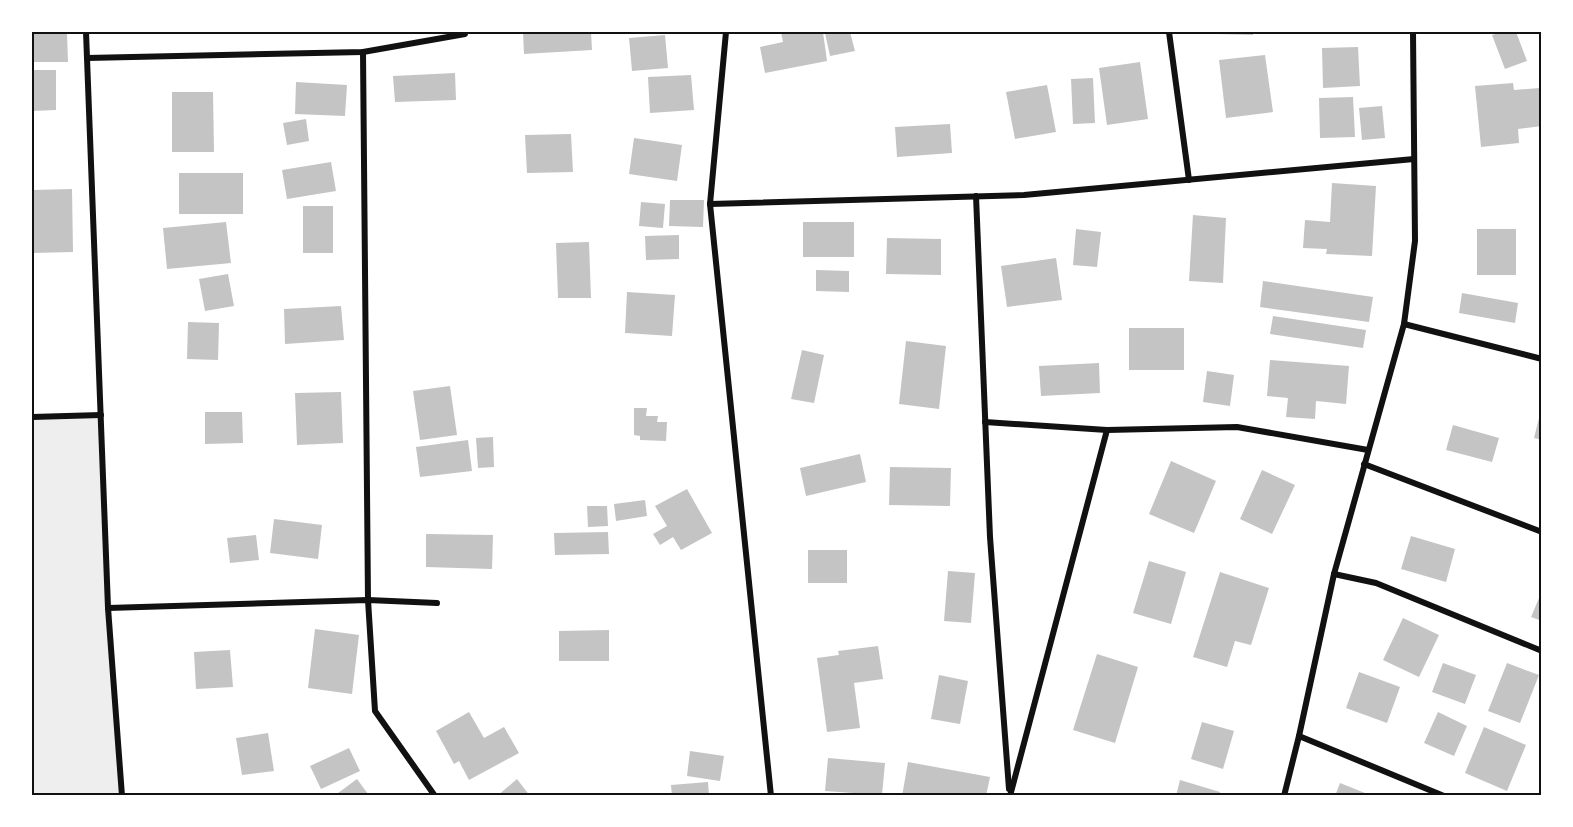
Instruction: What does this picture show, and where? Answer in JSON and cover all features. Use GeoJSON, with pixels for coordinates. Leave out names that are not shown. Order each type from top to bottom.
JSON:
{"type":"FeatureCollection","features":[{"type":"Feature","properties":{"kind":"street"},"geometry":{"type":"LineString","coordinates":[[86,32],[108,608],[122,795]]}},
{"type":"Feature","properties":{"kind":"street"},"geometry":{"type":"LineString","coordinates":[[87,58],[363,52],[465,34],[465,32]]}},
{"type":"Feature","properties":{"kind":"street"},"geometry":{"type":"LineString","coordinates":[[726,32],[710,204],[771,795]]}},
{"type":"Feature","properties":{"kind":"street"},"geometry":{"type":"LineString","coordinates":[[1168,32],[1189,180]]}},
{"type":"Feature","properties":{"kind":"street"},"geometry":{"type":"LineString","coordinates":[[1284,795],[1334,574],[1404,324],[1415,241],[1413,32]]}},
{"type":"Feature","properties":{"kind":"street"},"geometry":{"type":"LineString","coordinates":[[363,52],[368,600],[375,711],[435,795]]}},
{"type":"Feature","properties":{"kind":"street"},"geometry":{"type":"LineString","coordinates":[[710,204],[1024,195],[1414,159]]}},
{"type":"Feature","properties":{"kind":"street"},"geometry":{"type":"LineString","coordinates":[[976,196],[990,537],[1010,795]]}},
{"type":"Feature","properties":{"kind":"street"},"geometry":{"type":"LineString","coordinates":[[1404,324],[1542,359]]}},
{"type":"Feature","properties":{"kind":"street"},"geometry":{"type":"LineString","coordinates":[[32,417],[101,415]]}},
{"type":"Feature","properties":{"kind":"street"},"geometry":{"type":"LineString","coordinates":[[985,422],[1107,430],[1237,426],[1368,450]]}},
{"type":"Feature","properties":{"kind":"street"},"geometry":{"type":"LineString","coordinates":[[1010,795],[1107,430]]}},
{"type":"Feature","properties":{"kind":"street"},"geometry":{"type":"LineString","coordinates":[[1364,464],[1542,532]]}},
{"type":"Feature","properties":{"kind":"street"},"geometry":{"type":"LineString","coordinates":[[1334,574],[1376,583],[1542,651]]}},
{"type":"Feature","properties":{"kind":"street"},"geometry":{"type":"LineString","coordinates":[[108,608],[368,600],[437,603]]}},
{"type":"Feature","properties":{"kind":"street"},"geometry":{"type":"LineString","coordinates":[[1299,736],[1444,795]]}},
{"type":"Feature","properties":{"kind":"shaded area"},"geometry":{"type":"Polygon","coordinates":[[[101,415],[122,795],[32,795],[32,417],[101,415]]]}},
{"type":"Feature","properties":{"kind":"building"},"geometry":{"type":"Polygon","coordinates":[[[523,32],[591,32],[592,50],[524,54],[523,32]]]}},
{"type":"Feature","properties":{"kind":"building"},"geometry":{"type":"Polygon","coordinates":[[[781,32],[823,32],[827,61],[765,73],[760,47],[783,42],[781,32]]]}},
{"type":"Feature","properties":{"kind":"building"},"geometry":{"type":"Polygon","coordinates":[[[850,32],[855,51],[830,56],[825,33],[850,32]]]}},
{"type":"Feature","properties":{"kind":"building"},"geometry":{"type":"Polygon","coordinates":[[[1216,32],[1253,32],[1253,35],[1215,34],[1216,32]]]}},
{"type":"Feature","properties":{"kind":"building"},"geometry":{"type":"Polygon","coordinates":[[[1516,32],[1527,61],[1505,69],[1492,35],[1516,32]]]}},
{"type":"Feature","properties":{"kind":"building"},"geometry":{"type":"Polygon","coordinates":[[[32,34],[67,34],[68,62],[32,62],[32,34]]]}},
{"type":"Feature","properties":{"kind":"building"},"geometry":{"type":"Polygon","coordinates":[[[665,35],[668,68],[632,71],[629,38],[665,35]]]}},
{"type":"Feature","properties":{"kind":"building"},"geometry":{"type":"Polygon","coordinates":[[[1358,47],[1360,86],[1323,88],[1322,48],[1358,47]]]}},
{"type":"Feature","properties":{"kind":"building"},"geometry":{"type":"Polygon","coordinates":[[[1265,55],[1273,112],[1226,118],[1219,60],[1265,55]]]}},
{"type":"Feature","properties":{"kind":"building"},"geometry":{"type":"Polygon","coordinates":[[[1140,62],[1148,119],[1107,125],[1099,68],[1140,62]]]}},
{"type":"Feature","properties":{"kind":"building"},"geometry":{"type":"Polygon","coordinates":[[[32,70],[56,70],[56,110],[32,111],[32,70]]]}},
{"type":"Feature","properties":{"kind":"building"},"geometry":{"type":"Polygon","coordinates":[[[455,73],[456,100],[395,102],[393,76],[455,73]]]}},
{"type":"Feature","properties":{"kind":"building"},"geometry":{"type":"Polygon","coordinates":[[[691,75],[694,110],[650,113],[648,77],[691,75]]]}},
{"type":"Feature","properties":{"kind":"building"},"geometry":{"type":"Polygon","coordinates":[[[1093,78],[1095,123],[1073,124],[1071,79],[1093,78]]]}},
{"type":"Feature","properties":{"kind":"building"},"geometry":{"type":"Polygon","coordinates":[[[296,82],[347,85],[345,116],[295,114],[296,82]]]}},
{"type":"Feature","properties":{"kind":"building"},"geometry":{"type":"Polygon","coordinates":[[[1513,83],[1514,90],[1540,88],[1542,126],[1518,129],[1519,143],[1481,147],[1475,86],[1513,83]]]}},
{"type":"Feature","properties":{"kind":"building"},"geometry":{"type":"Polygon","coordinates":[[[1047,85],[1056,132],[1015,139],[1006,92],[1047,85]]]}},
{"type":"Feature","properties":{"kind":"building"},"geometry":{"type":"Polygon","coordinates":[[[172,92],[213,92],[214,152],[172,152],[172,92]]]}},
{"type":"Feature","properties":{"kind":"building"},"geometry":{"type":"Polygon","coordinates":[[[1353,97],[1355,137],[1320,138],[1319,98],[1353,97]]]}},
{"type":"Feature","properties":{"kind":"building"},"geometry":{"type":"Polygon","coordinates":[[[1382,106],[1385,138],[1362,140],[1359,108],[1382,106]]]}},
{"type":"Feature","properties":{"kind":"building"},"geometry":{"type":"Polygon","coordinates":[[[306,119],[309,141],[287,145],[283,123],[306,119]]]}},
{"type":"Feature","properties":{"kind":"building"},"geometry":{"type":"Polygon","coordinates":[[[950,124],[952,153],[897,157],[895,127],[950,124]]]}},
{"type":"Feature","properties":{"kind":"building"},"geometry":{"type":"Polygon","coordinates":[[[571,134],[573,172],[527,173],[525,135],[571,134]]]}},
{"type":"Feature","properties":{"kind":"building"},"geometry":{"type":"Polygon","coordinates":[[[634,138],[682,145],[677,181],[629,174],[634,138]]]}},
{"type":"Feature","properties":{"kind":"building"},"geometry":{"type":"Polygon","coordinates":[[[331,162],[336,191],[287,199],[282,170],[331,162]]]}},
{"type":"Feature","properties":{"kind":"building"},"geometry":{"type":"Polygon","coordinates":[[[179,173],[243,173],[243,214],[179,214],[179,173]]]}},
{"type":"Feature","properties":{"kind":"building"},"geometry":{"type":"Polygon","coordinates":[[[1332,183],[1376,186],[1372,256],[1326,254],[1327,249],[1303,248],[1305,220],[1330,222],[1332,183]]]}},
{"type":"Feature","properties":{"kind":"building"},"geometry":{"type":"Polygon","coordinates":[[[72,189],[73,252],[33,253],[32,190],[72,189]]]}},
{"type":"Feature","properties":{"kind":"building"},"geometry":{"type":"Polygon","coordinates":[[[670,200],[704,200],[703,227],[669,226],[670,200]]]}},
{"type":"Feature","properties":{"kind":"building"},"geometry":{"type":"Polygon","coordinates":[[[641,202],[665,204],[663,228],[639,226],[641,202]]]}},
{"type":"Feature","properties":{"kind":"building"},"geometry":{"type":"Polygon","coordinates":[[[303,206],[333,206],[333,253],[303,253],[303,206]]]}},
{"type":"Feature","properties":{"kind":"building"},"geometry":{"type":"Polygon","coordinates":[[[1193,215],[1226,218],[1223,283],[1189,281],[1193,215]]]}},
{"type":"Feature","properties":{"kind":"building"},"geometry":{"type":"Polygon","coordinates":[[[226,222],[231,263],[167,269],[163,228],[226,222]]]}},
{"type":"Feature","properties":{"kind":"building"},"geometry":{"type":"Polygon","coordinates":[[[803,222],[854,222],[854,257],[803,257],[803,222]]]}},
{"type":"Feature","properties":{"kind":"building"},"geometry":{"type":"Polygon","coordinates":[[[1076,229],[1101,232],[1097,267],[1073,265],[1076,229]]]}},
{"type":"Feature","properties":{"kind":"building"},"geometry":{"type":"Polygon","coordinates":[[[1477,229],[1516,229],[1516,275],[1477,275],[1477,229]]]}},
{"type":"Feature","properties":{"kind":"building"},"geometry":{"type":"Polygon","coordinates":[[[679,235],[679,259],[646,260],[645,236],[679,235]]]}},
{"type":"Feature","properties":{"kind":"building"},"geometry":{"type":"Polygon","coordinates":[[[887,238],[941,239],[941,275],[886,274],[887,238]]]}},
{"type":"Feature","properties":{"kind":"building"},"geometry":{"type":"Polygon","coordinates":[[[589,242],[591,298],[558,298],[556,243],[589,242]]]}},
{"type":"Feature","properties":{"kind":"building"},"geometry":{"type":"Polygon","coordinates":[[[1056,258],[1062,300],[1007,307],[1001,266],[1056,258]]]}},
{"type":"Feature","properties":{"kind":"building"},"geometry":{"type":"Polygon","coordinates":[[[816,270],[849,271],[849,292],[816,291],[816,270]]]}},
{"type":"Feature","properties":{"kind":"building"},"geometry":{"type":"Polygon","coordinates":[[[228,274],[234,306],[205,311],[199,279],[228,274]]]}},
{"type":"Feature","properties":{"kind":"building"},"geometry":{"type":"Polygon","coordinates":[[[1263,281],[1373,297],[1369,322],[1260,307],[1263,281]]]}},
{"type":"Feature","properties":{"kind":"building"},"geometry":{"type":"Polygon","coordinates":[[[627,292],[675,295],[672,336],[625,333],[627,292]]]}},
{"type":"Feature","properties":{"kind":"building"},"geometry":{"type":"Polygon","coordinates":[[[1462,293],[1518,303],[1515,323],[1459,313],[1462,293]]]}},
{"type":"Feature","properties":{"kind":"building"},"geometry":{"type":"Polygon","coordinates":[[[341,306],[344,340],[285,344],[284,309],[341,306]]]}},
{"type":"Feature","properties":{"kind":"building"},"geometry":{"type":"Polygon","coordinates":[[[1273,316],[1366,330],[1363,348],[1270,334],[1273,316]]]}},
{"type":"Feature","properties":{"kind":"building"},"geometry":{"type":"Polygon","coordinates":[[[188,322],[219,323],[218,360],[187,359],[188,322]]]}},
{"type":"Feature","properties":{"kind":"building"},"geometry":{"type":"Polygon","coordinates":[[[1129,328],[1184,328],[1184,370],[1129,370],[1129,328]]]}},
{"type":"Feature","properties":{"kind":"building"},"geometry":{"type":"Polygon","coordinates":[[[906,341],[946,346],[939,409],[899,404],[906,341]]]}},
{"type":"Feature","properties":{"kind":"building"},"geometry":{"type":"Polygon","coordinates":[[[802,350],[824,355],[814,403],[791,399],[802,350]]]}},
{"type":"Feature","properties":{"kind":"building"},"geometry":{"type":"Polygon","coordinates":[[[1270,360],[1349,366],[1346,404],[1316,401],[1315,419],[1286,417],[1288,398],[1267,396],[1270,360]]]}},
{"type":"Feature","properties":{"kind":"building"},"geometry":{"type":"Polygon","coordinates":[[[1099,363],[1100,393],[1041,396],[1039,366],[1099,363]]]}},
{"type":"Feature","properties":{"kind":"building"},"geometry":{"type":"Polygon","coordinates":[[[1207,371],[1234,375],[1230,406],[1203,402],[1207,371]]]}},
{"type":"Feature","properties":{"kind":"building"},"geometry":{"type":"Polygon","coordinates":[[[450,386],[457,435],[420,440],[413,391],[450,386]]]}},
{"type":"Feature","properties":{"kind":"building"},"geometry":{"type":"Polygon","coordinates":[[[341,392],[343,443],[297,445],[295,393],[341,392]]]}},
{"type":"Feature","properties":{"kind":"building"},"geometry":{"type":"Polygon","coordinates":[[[634,408],[647,408],[646,416],[658,416],[657,422],[667,422],[666,441],[640,440],[640,436],[634,435],[634,408]]]}},
{"type":"Feature","properties":{"kind":"building"},"geometry":{"type":"Polygon","coordinates":[[[1542,410],[1542,440],[1534,438],[1542,410]]]}},
{"type":"Feature","properties":{"kind":"building"},"geometry":{"type":"Polygon","coordinates":[[[205,412],[242,412],[243,443],[205,444],[205,412]]]}},
{"type":"Feature","properties":{"kind":"building"},"geometry":{"type":"Polygon","coordinates":[[[1453,425],[1499,438],[1492,462],[1446,450],[1453,425]]]}},
{"type":"Feature","properties":{"kind":"building"},"geometry":{"type":"Polygon","coordinates":[[[493,437],[494,467],[478,468],[476,438],[493,437]]]}},
{"type":"Feature","properties":{"kind":"building"},"geometry":{"type":"Polygon","coordinates":[[[468,440],[472,471],[420,477],[416,447],[468,440]]]}},
{"type":"Feature","properties":{"kind":"building"},"geometry":{"type":"Polygon","coordinates":[[[860,454],[866,482],[806,496],[800,468],[860,454]]]}},
{"type":"Feature","properties":{"kind":"building"},"geometry":{"type":"Polygon","coordinates":[[[1171,461],[1216,481],[1194,533],[1149,514],[1171,461]]]}},
{"type":"Feature","properties":{"kind":"building"},"geometry":{"type":"Polygon","coordinates":[[[890,467],[951,468],[950,506],[889,505],[890,467]]]}},
{"type":"Feature","properties":{"kind":"building"},"geometry":{"type":"Polygon","coordinates":[[[1262,470],[1295,485],[1272,534],[1240,519],[1262,470]]]}},
{"type":"Feature","properties":{"kind":"building"},"geometry":{"type":"Polygon","coordinates":[[[687,489],[712,533],[681,550],[673,537],[660,545],[653,534],[667,526],[655,506],[687,489]]]}},
{"type":"Feature","properties":{"kind":"building"},"geometry":{"type":"Polygon","coordinates":[[[645,500],[647,516],[616,521],[614,504],[645,500]]]}},
{"type":"Feature","properties":{"kind":"building"},"geometry":{"type":"Polygon","coordinates":[[[587,506],[607,506],[608,526],[588,527],[587,506]]]}},
{"type":"Feature","properties":{"kind":"building"},"geometry":{"type":"Polygon","coordinates":[[[274,519],[322,525],[318,559],[270,553],[274,519]]]}},
{"type":"Feature","properties":{"kind":"building"},"geometry":{"type":"Polygon","coordinates":[[[608,532],[609,554],[555,555],[554,533],[608,532]]]}},
{"type":"Feature","properties":{"kind":"building"},"geometry":{"type":"Polygon","coordinates":[[[426,534],[493,535],[492,569],[426,567],[426,534]]]}},
{"type":"Feature","properties":{"kind":"building"},"geometry":{"type":"Polygon","coordinates":[[[256,535],[259,560],[230,563],[227,538],[256,535]]]}},
{"type":"Feature","properties":{"kind":"building"},"geometry":{"type":"Polygon","coordinates":[[[1411,536],[1455,549],[1446,582],[1401,569],[1411,536]]]}},
{"type":"Feature","properties":{"kind":"building"},"geometry":{"type":"Polygon","coordinates":[[[808,550],[847,550],[847,583],[808,583],[808,550]]]}},
{"type":"Feature","properties":{"kind":"building"},"geometry":{"type":"Polygon","coordinates":[[[1149,561],[1186,572],[1171,624],[1133,613],[1149,561]]]}},
{"type":"Feature","properties":{"kind":"building"},"geometry":{"type":"Polygon","coordinates":[[[948,571],[975,573],[971,623],[944,621],[948,571]]]}},
{"type":"Feature","properties":{"kind":"building"},"geometry":{"type":"Polygon","coordinates":[[[1220,572],[1269,588],[1251,645],[1235,641],[1227,667],[1193,657],[1220,572]]]}},
{"type":"Feature","properties":{"kind":"building"},"geometry":{"type":"Polygon","coordinates":[[[1542,591],[1542,621],[1531,617],[1542,591]]]}},
{"type":"Feature","properties":{"kind":"building"},"geometry":{"type":"Polygon","coordinates":[[[1403,618],[1439,635],[1419,677],[1383,660],[1403,618]]]}},
{"type":"Feature","properties":{"kind":"building"},"geometry":{"type":"Polygon","coordinates":[[[315,629],[359,635],[352,694],[308,688],[315,629]]]}},
{"type":"Feature","properties":{"kind":"building"},"geometry":{"type":"Polygon","coordinates":[[[609,630],[609,661],[559,661],[559,631],[609,630]]]}},
{"type":"Feature","properties":{"kind":"building"},"geometry":{"type":"Polygon","coordinates":[[[878,646],[883,679],[854,683],[860,728],[827,732],[817,658],[839,655],[838,651],[878,646]]]}},
{"type":"Feature","properties":{"kind":"building"},"geometry":{"type":"Polygon","coordinates":[[[230,650],[233,687],[196,689],[194,652],[230,650]]]}},
{"type":"Feature","properties":{"kind":"building"},"geometry":{"type":"Polygon","coordinates":[[[1097,654],[1138,667],[1115,743],[1073,730],[1097,654]]]}},
{"type":"Feature","properties":{"kind":"building"},"geometry":{"type":"Polygon","coordinates":[[[1443,663],[1476,675],[1465,704],[1432,692],[1443,663]]]}},
{"type":"Feature","properties":{"kind":"building"},"geometry":{"type":"Polygon","coordinates":[[[1507,663],[1539,675],[1520,723],[1488,711],[1507,663]]]}},
{"type":"Feature","properties":{"kind":"building"},"geometry":{"type":"Polygon","coordinates":[[[1359,672],[1400,687],[1387,723],[1346,708],[1359,672]]]}},
{"type":"Feature","properties":{"kind":"building"},"geometry":{"type":"Polygon","coordinates":[[[939,675],[968,681],[960,724],[931,719],[939,675]]]}},
{"type":"Feature","properties":{"kind":"building"},"geometry":{"type":"Polygon","coordinates":[[[469,712],[484,738],[504,727],[519,753],[469,780],[459,761],[454,764],[436,731],[469,712]]]}},
{"type":"Feature","properties":{"kind":"building"},"geometry":{"type":"Polygon","coordinates":[[[1438,712],[1467,726],[1454,756],[1424,743],[1438,712]]]}},
{"type":"Feature","properties":{"kind":"building"},"geometry":{"type":"Polygon","coordinates":[[[1202,722],[1234,731],[1223,769],[1191,759],[1202,722]]]}},
{"type":"Feature","properties":{"kind":"building"},"geometry":{"type":"Polygon","coordinates":[[[1484,727],[1526,745],[1507,791],[1465,773],[1484,727]]]}},
{"type":"Feature","properties":{"kind":"building"},"geometry":{"type":"Polygon","coordinates":[[[268,733],[274,771],[242,775],[236,738],[268,733]]]}},
{"type":"Feature","properties":{"kind":"building"},"geometry":{"type":"Polygon","coordinates":[[[349,748],[360,771],[321,789],[310,766],[349,748]]]}},
{"type":"Feature","properties":{"kind":"building"},"geometry":{"type":"Polygon","coordinates":[[[690,751],[724,756],[720,781],[687,776],[690,751]]]}},
{"type":"Feature","properties":{"kind":"building"},"geometry":{"type":"Polygon","coordinates":[[[828,758],[885,763],[882,795],[825,791],[828,758]]]}},
{"type":"Feature","properties":{"kind":"building"},"geometry":{"type":"Polygon","coordinates":[[[908,762],[990,777],[986,796],[902,796],[908,762]]]}},
{"type":"Feature","properties":{"kind":"building"},"geometry":{"type":"Polygon","coordinates":[[[357,779],[368,794],[366,796],[334,796],[357,779]]]}},
{"type":"Feature","properties":{"kind":"building"},"geometry":{"type":"Polygon","coordinates":[[[517,779],[530,796],[497,796],[517,779]]]}},
{"type":"Feature","properties":{"kind":"building"},"geometry":{"type":"Polygon","coordinates":[[[1180,780],[1220,792],[1219,796],[1176,796],[1180,780]]]}},
{"type":"Feature","properties":{"kind":"building"},"geometry":{"type":"Polygon","coordinates":[[[708,782],[709,796],[672,796],[671,785],[708,782]]]}},
{"type":"Feature","properties":{"kind":"building"},"geometry":{"type":"Polygon","coordinates":[[[1340,783],[1370,795],[1370,796],[1335,796],[1340,783]]]}}]}
